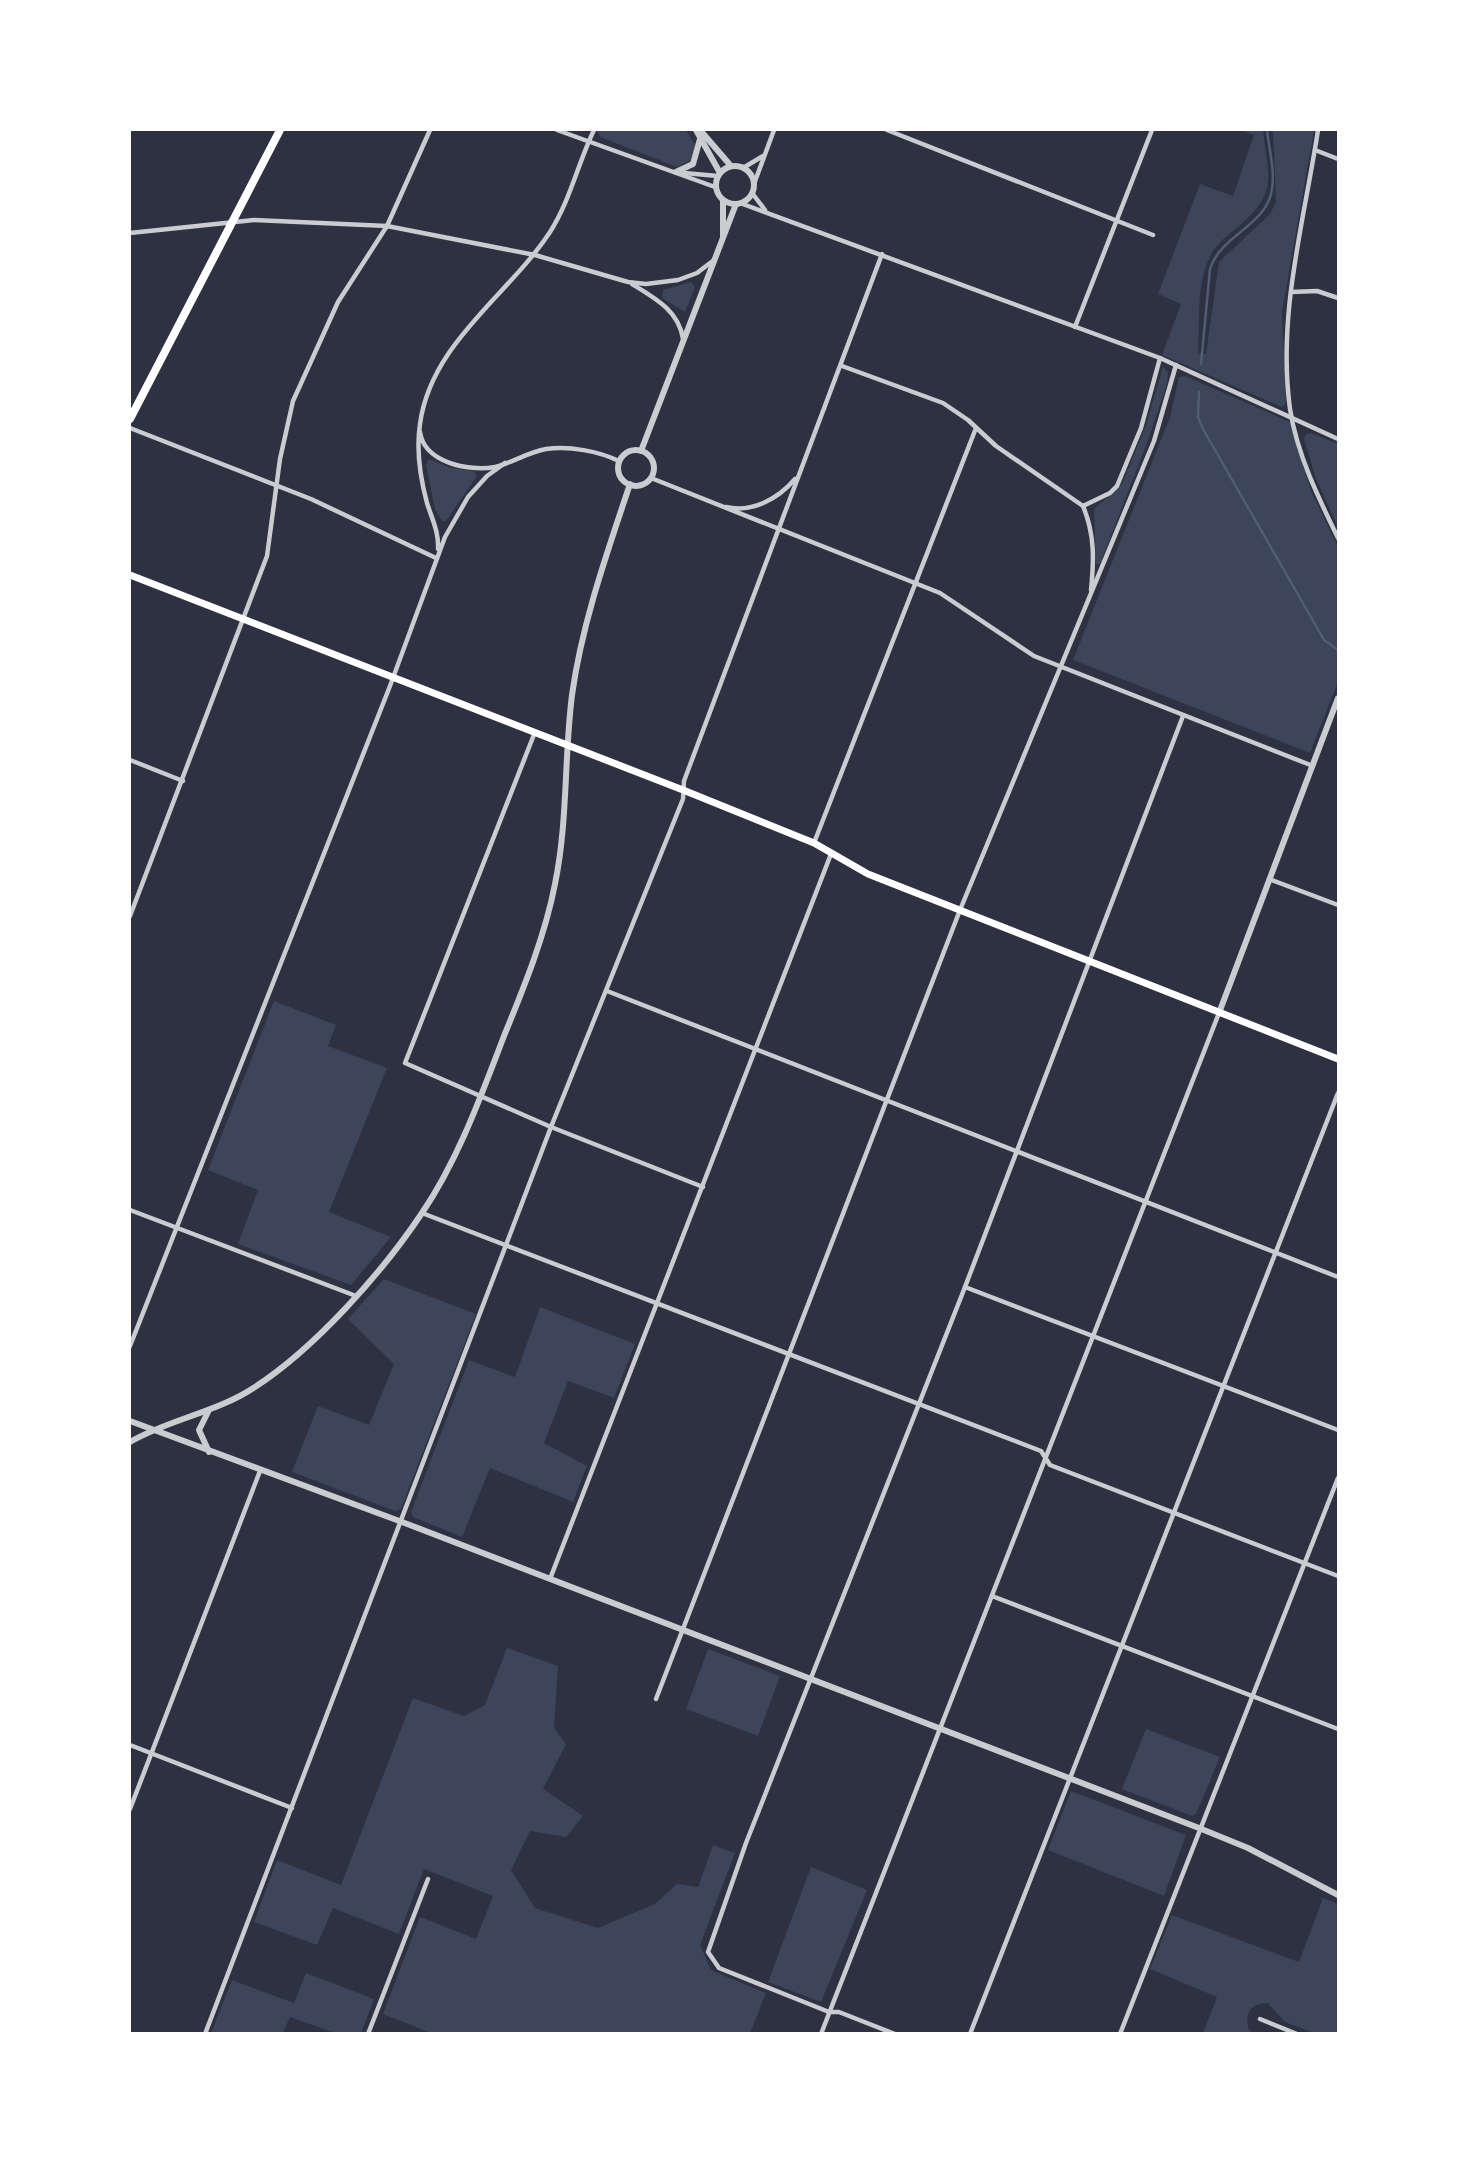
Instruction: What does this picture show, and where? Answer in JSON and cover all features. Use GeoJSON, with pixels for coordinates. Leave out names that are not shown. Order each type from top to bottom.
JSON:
{"type":"FeatureCollection","features":[{"type":"Feature","properties":{"kind":"main road"},"geometry":{"type":"LineString","coordinates":[[130,419],[280,130]]}},
{"type":"Feature","properties":{"kind":"main road"},"geometry":{"type":"LineString","coordinates":[[130,575],[569,744],[814,843],[868,874],[1339,1059]]}},
{"type":"Feature","properties":{"kind":"street"},"geometry":{"type":"LineString","coordinates":[[130,916],[267,556],[285,428],[298,389],[338,302],[387,226],[430,130]]}},
{"type":"Feature","properties":{"kind":"street"},"geometry":{"type":"LineString","coordinates":[[557,130],[715,187],[723,200],[723,242]]}},
{"type":"Feature","properties":{"kind":"street"},"geometry":{"type":"LineString","coordinates":[[436,559],[437,534],[420,472],[420,420],[431,385],[444,359],[535,255],[552,229],[594,130]]}},
{"type":"Feature","properties":{"kind":"street"},"geometry":{"type":"LineString","coordinates":[[641,451],[738,204],[752,193],[774,130]]}},
{"type":"Feature","properties":{"kind":"street"},"geometry":{"type":"LineString","coordinates":[[887,130],[1153,235]]}},
{"type":"Feature","properties":{"kind":"street"},"geometry":{"type":"LineString","coordinates":[[1075,327],[1153,130]]}},
{"type":"Feature","properties":{"kind":"street"},"geometry":{"type":"LineString","coordinates":[[1318,130],[1291,292],[1287,341],[1293,418],[1308,471],[1339,538]]}},
{"type":"Feature","properties":{"kind":"street"},"geometry":{"type":"LineString","coordinates":[[677,172],[693,164],[699,132]]}},
{"type":"Feature","properties":{"kind":"street"},"geometry":{"type":"LineString","coordinates":[[699,132],[731,166],[743,168],[751,174],[754,184]]}},
{"type":"Feature","properties":{"kind":"street"},"geometry":{"type":"LineString","coordinates":[[699,132],[719,174],[715,187]]}},
{"type":"Feature","properties":{"kind":"street"},"geometry":{"type":"LineString","coordinates":[[1315,150],[1339,159]]}},
{"type":"Feature","properties":{"kind":"street"},"geometry":{"type":"LineString","coordinates":[[743,168],[764,155]]}},
{"type":"Feature","properties":{"kind":"street"},"geometry":{"type":"LineString","coordinates":[[677,172],[719,174],[731,166]]}},
{"type":"Feature","properties":{"kind":"street"},"geometry":{"type":"LineString","coordinates":[[752,193],[765,211]]}},
{"type":"Feature","properties":{"kind":"street"},"geometry":{"type":"LineString","coordinates":[[723,200],[765,211],[1160,358],[1339,439]]}},
{"type":"Feature","properties":{"kind":"street"},"geometry":{"type":"LineString","coordinates":[[130,233],[232,222],[387,226],[535,255],[628,282],[678,280],[697,273],[718,257]]}},
{"type":"Feature","properties":{"kind":"street"},"geometry":{"type":"LineString","coordinates":[[205,2034],[551,1127],[683,799],[683,790],[799,472],[842,366],[882,254]]}},
{"type":"Feature","properties":{"kind":"street"},"geometry":{"type":"LineString","coordinates":[[628,282],[660,303],[679,321],[682,340],[680,355]]}},
{"type":"Feature","properties":{"kind":"street"},"geometry":{"type":"LineString","coordinates":[[1291,292],[1317,291],[1339,298]]}},
{"type":"Feature","properties":{"kind":"street"},"geometry":{"type":"LineString","coordinates":[[1083,506],[1110,493],[1117,486],[1141,428],[1160,358]]}},
{"type":"Feature","properties":{"kind":"street"},"geometry":{"type":"LineString","coordinates":[[842,366],[943,403],[996,446],[1083,506],[1090,524],[1094,549],[1091,594]]}},
{"type":"Feature","properties":{"kind":"street"},"geometry":{"type":"LineString","coordinates":[[656,1699],[680,1629],[960,910],[1058,667],[1154,441],[1176,366]]}},
{"type":"Feature","properties":{"kind":"street"},"geometry":{"type":"LineString","coordinates":[[420,420],[423,444],[433,456],[480,467],[505,463],[544,449],[598,453],[620,461]]}},
{"type":"Feature","properties":{"kind":"street"},"geometry":{"type":"LineString","coordinates":[[130,428],[354,518],[436,559]]}},
{"type":"Feature","properties":{"kind":"street"},"geometry":{"type":"LineString","coordinates":[[814,843],[976,428]]}},
{"type":"Feature","properties":{"kind":"street"},"geometry":{"type":"LineString","coordinates":[[641,451],[653,461],[651,478],[641,485],[630,484],[620,475],[620,461],[626,453],[641,451]]}},
{"type":"Feature","properties":{"kind":"street"},"geometry":{"type":"LineString","coordinates":[[130,1346],[394,676],[450,526],[468,498],[487,476],[505,463]]}},
{"type":"Feature","properties":{"kind":"street"},"geometry":{"type":"LineString","coordinates":[[705,502],[744,509],[760,504],[775,498],[799,472]]}},
{"type":"Feature","properties":{"kind":"street"},"geometry":{"type":"LineString","coordinates":[[651,478],[705,502],[940,593],[1034,656],[1058,667],[1313,766]]}},
{"type":"Feature","properties":{"kind":"street"},"geometry":{"type":"LineString","coordinates":[[130,1442],[151,1430],[209,1411],[254,1388],[298,1355],[355,1296],[422,1213],[450,1164],[480,1097],[547,916],[563,836],[573,693],[583,640],[630,484]]}},
{"type":"Feature","properties":{"kind":"street"},"geometry":{"type":"LineString","coordinates":[[821,2034],[915,1798],[938,1729],[1046,1459],[1339,698]]}},
{"type":"Feature","properties":{"kind":"street"},"geometry":{"type":"LineString","coordinates":[[895,2034],[839,2012],[829,2012],[719,1968],[708,1952],[809,1680],[965,1287],[1183,716]]}},
{"type":"Feature","properties":{"kind":"street"},"geometry":{"type":"LineString","coordinates":[[535,731],[405,1063],[551,1127],[703,1187]]}},
{"type":"Feature","properties":{"kind":"street"},"geometry":{"type":"LineString","coordinates":[[130,760],[183,781]]}},
{"type":"Feature","properties":{"kind":"street"},"geometry":{"type":"LineString","coordinates":[[550,1580],[831,855]]}},
{"type":"Feature","properties":{"kind":"street"},"geometry":{"type":"LineString","coordinates":[[1269,879],[1339,905]]}},
{"type":"Feature","properties":{"kind":"street"},"geometry":{"type":"LineString","coordinates":[[607,991],[1339,1278]]}},
{"type":"Feature","properties":{"kind":"street"},"geometry":{"type":"LineString","coordinates":[[970,2034],[1339,1093]]}},
{"type":"Feature","properties":{"kind":"street"},"geometry":{"type":"LineString","coordinates":[[130,1210],[355,1296]]}},
{"type":"Feature","properties":{"kind":"street"},"geometry":{"type":"LineString","coordinates":[[422,1213],[1041,1451],[1050,1465],[1339,1576]]}},
{"type":"Feature","properties":{"kind":"street"},"geometry":{"type":"LineString","coordinates":[[965,1287],[1339,1430]]}},
{"type":"Feature","properties":{"kind":"street"},"geometry":{"type":"LineString","coordinates":[[209,1411],[198,1430],[209,1452]]}},
{"type":"Feature","properties":{"kind":"street"},"geometry":{"type":"LineString","coordinates":[[130,1421],[402,1522],[1199,1828],[1248,1848],[1339,1895]]}},
{"type":"Feature","properties":{"kind":"street"},"geometry":{"type":"LineString","coordinates":[[130,1809],[260,1471]]}},
{"type":"Feature","properties":{"kind":"street"},"geometry":{"type":"LineString","coordinates":[[1119,2034],[1251,1694],[1339,1478]]}},
{"type":"Feature","properties":{"kind":"street"},"geometry":{"type":"LineString","coordinates":[[992,1596],[1339,1729]]}},
{"type":"Feature","properties":{"kind":"street"},"geometry":{"type":"LineString","coordinates":[[130,1745],[292,1808]]}},
{"type":"Feature","properties":{"kind":"street"},"geometry":{"type":"LineString","coordinates":[[368,2034],[428,1879]]}},
{"type":"Feature","properties":{"kind":"street"},"geometry":{"type":"LineString","coordinates":[[1260,2019],[1297,2034]]}},
{"type":"Feature","properties":{"kind":"shaded area"},"geometry":{"type":"Polygon","coordinates":[[[597,130],[686,130],[695,145],[691,160],[677,167],[600,137],[597,130]]]}},
{"type":"Feature","properties":{"kind":"shaded area"},"geometry":{"type":"Polygon","coordinates":[[[1241,130],[1263,130],[1268,183],[1252,214],[1219,244],[1206,268],[1202,279],[1198,353],[1206,354],[1219,262],[1270,214],[1276,202],[1273,130],[1314,130],[1282,312],[1286,403],[1282,407],[1162,355],[1181,304],[1158,294],[1200,184],[1233,196],[1254,135],[1241,130]]]}},
{"type":"Feature","properties":{"kind":"shaded area"},"geometry":{"type":"Polygon","coordinates":[[[691,282],[695,287],[685,312],[662,298],[663,290],[691,282]]]}},
{"type":"Feature","properties":{"kind":"shaded area"},"geometry":{"type":"Polygon","coordinates":[[[1163,367],[1168,372],[1167,384],[1146,446],[1100,564],[1096,564],[1094,509],[1122,484],[1146,425],[1163,367]]]}},
{"type":"Feature","properties":{"kind":"shaded area"},"geometry":{"type":"Polygon","coordinates":[[[1185,376],[1290,422],[1311,491],[1338,547],[1338,682],[1310,753],[1073,660],[1170,417],[1179,377],[1185,376]]]}},
{"type":"Feature","properties":{"kind":"shaded area"},"geometry":{"type":"Polygon","coordinates":[[[1311,433],[1338,444],[1338,527],[1316,479],[1304,439],[1306,434],[1311,433]]]}},
{"type":"Feature","properties":{"kind":"shaded area"},"geometry":{"type":"Polygon","coordinates":[[[429,459],[451,468],[473,471],[477,476],[446,521],[442,521],[435,509],[426,465],[429,459]]]}},
{"type":"Feature","properties":{"kind":"shaded area"},"geometry":{"type":"Polygon","coordinates":[[[274,1001],[336,1025],[328,1046],[387,1068],[329,1212],[391,1237],[351,1285],[238,1244],[258,1190],[208,1170],[274,1001]]]}},
{"type":"Feature","properties":{"kind":"shaded area"},"geometry":{"type":"Polygon","coordinates":[[[384,1279],[476,1314],[401,1509],[395,1511],[292,1472],[318,1406],[369,1425],[394,1364],[348,1319],[384,1279]]]}},
{"type":"Feature","properties":{"kind":"shaded area"},"geometry":{"type":"Polygon","coordinates":[[[540,1307],[635,1344],[614,1398],[568,1381],[544,1443],[587,1466],[573,1502],[490,1468],[462,1537],[413,1517],[411,1512],[469,1360],[515,1377],[540,1307]]]}},
{"type":"Feature","properties":{"kind":"shaded area"},"geometry":{"type":"Polygon","coordinates":[[[507,1648],[558,1666],[554,1728],[566,1744],[543,1789],[583,1816],[566,1837],[530,1831],[511,1870],[535,1908],[598,1928],[655,1904],[677,1884],[698,1887],[713,1845],[735,1853],[700,1945],[711,1970],[766,1993],[750,2033],[431,2033],[383,2014],[420,1917],[476,1939],[493,1896],[424,1869],[399,1934],[333,1908],[317,1945],[254,1922],[277,1860],[341,1885],[413,1698],[464,1716],[485,1705],[507,1648]]]}},
{"type":"Feature","properties":{"kind":"shaded area"},"geometry":{"type":"Polygon","coordinates":[[[708,1649],[780,1676],[758,1736],[686,1709],[708,1649]]]}},
{"type":"Feature","properties":{"kind":"shaded area"},"geometry":{"type":"Polygon","coordinates":[[[1146,1729],[1220,1757],[1196,1814],[1192,1816],[1122,1789],[1146,1729]]]}},
{"type":"Feature","properties":{"kind":"shaded area"},"geometry":{"type":"Polygon","coordinates":[[[1071,1791],[1186,1835],[1164,1896],[1048,1850],[1071,1791]]]}},
{"type":"Feature","properties":{"kind":"shaded area"},"geometry":{"type":"Polygon","coordinates":[[[811,1867],[867,1890],[821,2002],[768,1982],[811,1867]]]}},
{"type":"Feature","properties":{"kind":"shaded area"},"geometry":{"type":"Polygon","coordinates":[[[1323,1898],[1338,1904],[1338,2033],[1314,2033],[1285,2022],[1268,2003],[1253,2007],[1248,2014],[1249,2030],[1254,2033],[1203,2033],[1217,1997],[1150,1969],[1172,1915],[1299,1962],[1323,1898]]]}},
{"type":"Feature","properties":{"kind":"shaded area"},"geometry":{"type":"Polygon","coordinates":[[[306,1973],[374,1999],[361,2033],[335,2033],[290,2017],[283,2033],[211,2033],[232,1980],[294,2003],[306,1973]]]}},
{"type":"Feature","properties":{"kind":"waterway"},"geometry":{"type":"LineString","coordinates":[[1201,364],[1210,269],[1224,247],[1262,212],[1272,189],[1267,130]]}},
{"type":"Feature","properties":{"kind":"waterway"},"geometry":{"type":"LineString","coordinates":[[1199,392],[1198,417],[1203,429],[1324,640],[1338,650]]}}]}
